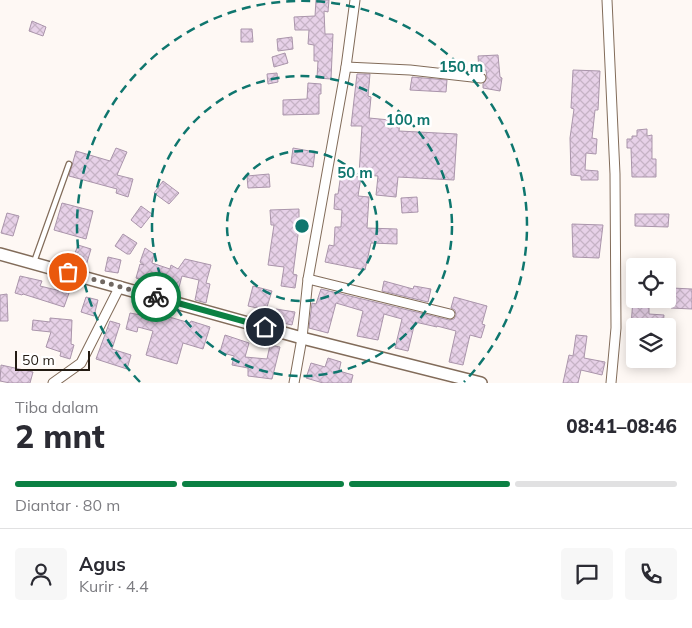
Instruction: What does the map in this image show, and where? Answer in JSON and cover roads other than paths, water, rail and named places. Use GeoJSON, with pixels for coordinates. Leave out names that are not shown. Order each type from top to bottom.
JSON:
{"type":"FeatureCollection","features":[{"type":"Feature","properties":{"kind":"street"},"geometry":{"type":"LineString","coordinates":[[294,383],[302,338],[308,279],[346,67],[355,0]]}},
{"type":"Feature","properties":{"kind":"street"},"geometry":{"type":"LineString","coordinates":[[607,0],[615,193],[616,328],[611,383]]}},
{"type":"Feature","properties":{"kind":"street"},"geometry":{"type":"LineString","coordinates":[[346,67],[410,70],[481,78]]}},
{"type":"Feature","properties":{"kind":"street"},"geometry":{"type":"LineString","coordinates":[[0,254],[302,338],[481,383]]}},
{"type":"Feature","properties":{"kind":"street"},"geometry":{"type":"LineString","coordinates":[[308,279],[450,314]]}},
{"type":"Feature","properties":{"kind":"street"},"geometry":{"type":"LineString","coordinates":[[53,383],[85,358],[120,286]]}},
{"type":"Feature","properties":{"kind":"lane"},"geometry":{"type":"LineString","coordinates":[[34,263],[69,164]]}}]}
